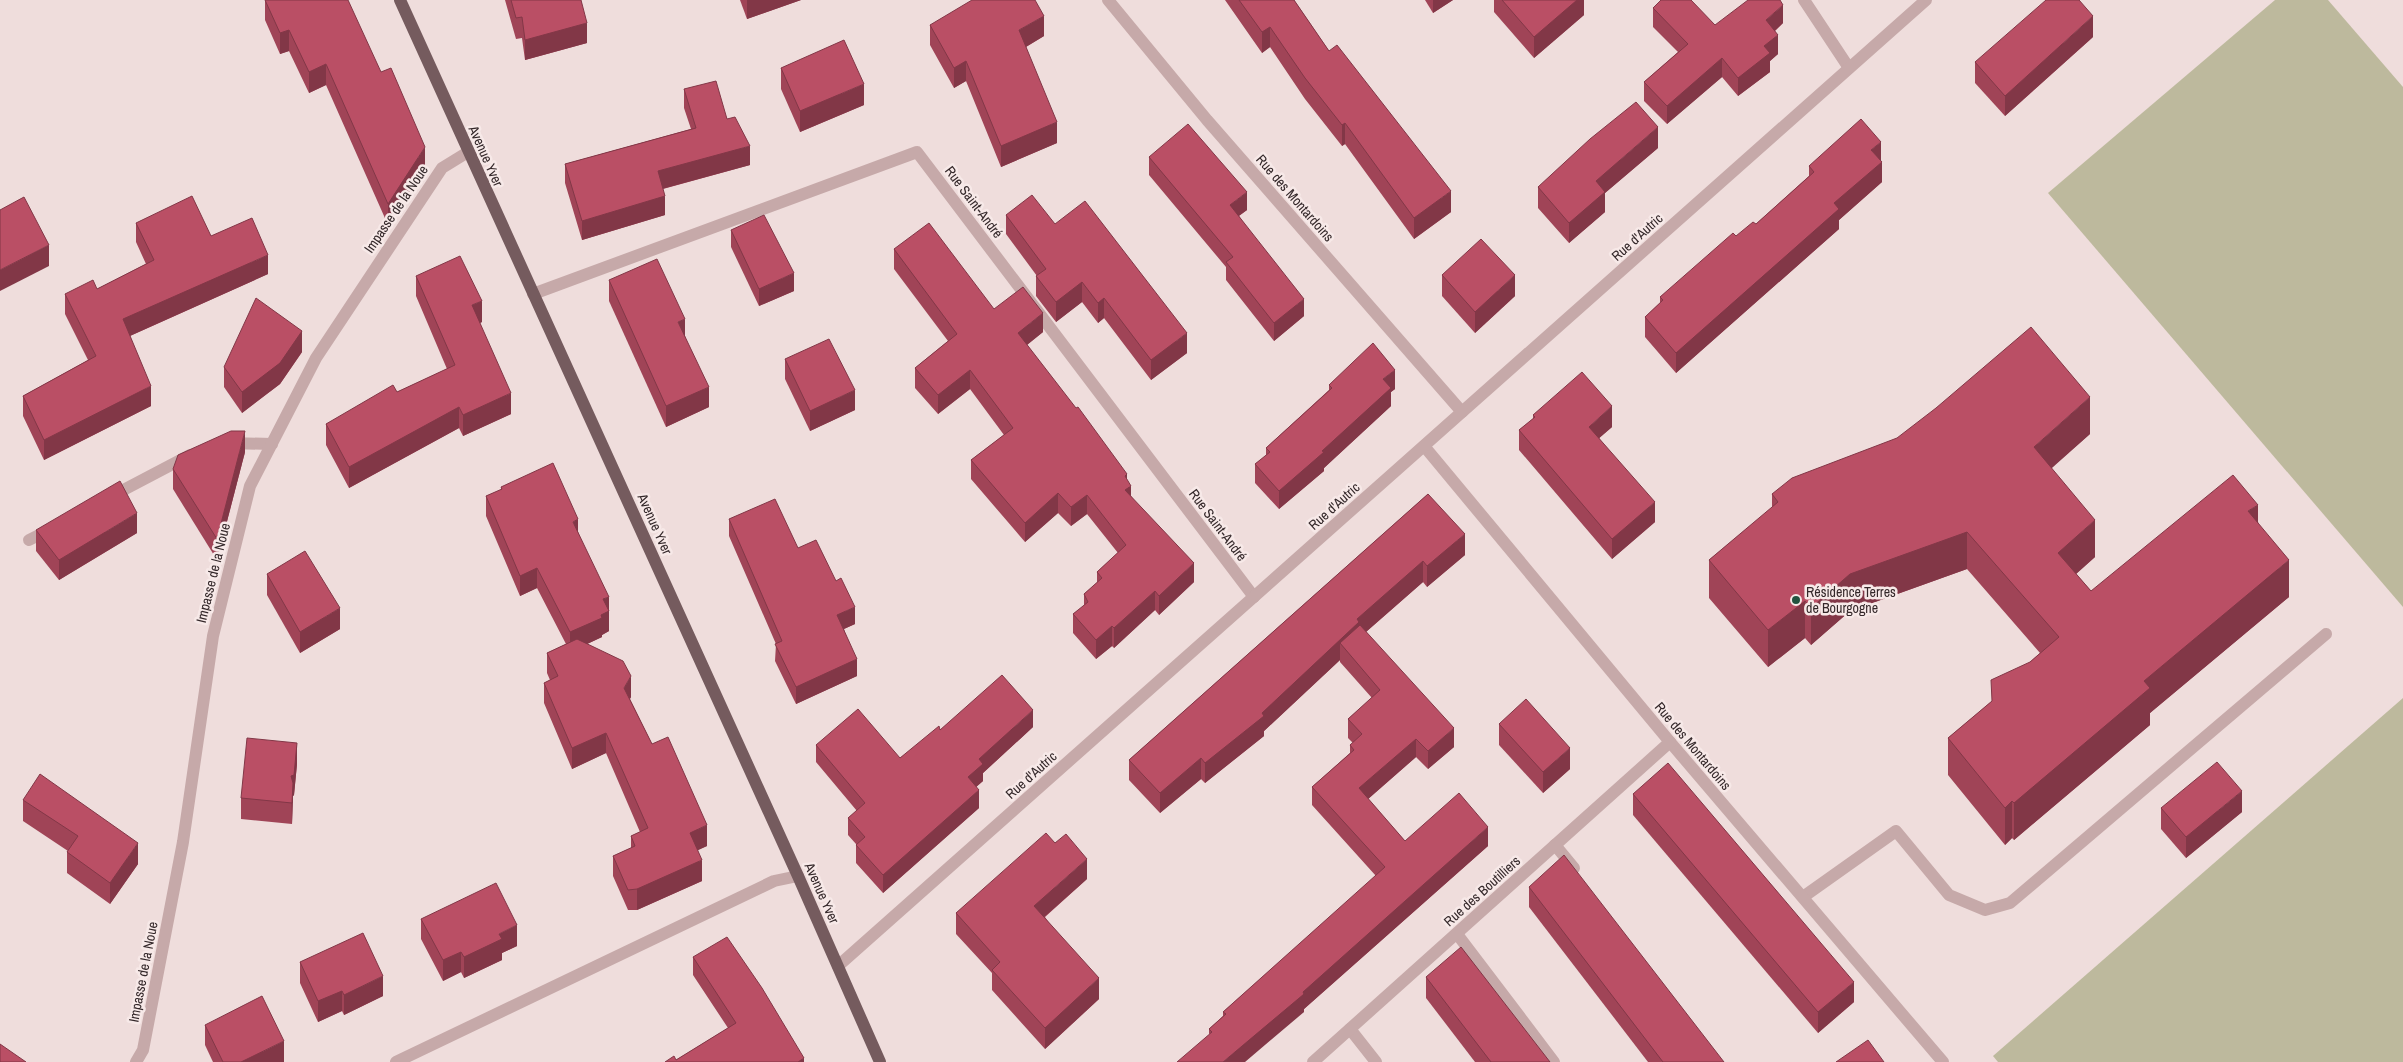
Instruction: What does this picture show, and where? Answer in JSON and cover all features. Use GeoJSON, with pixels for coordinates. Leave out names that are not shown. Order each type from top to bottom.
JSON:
{"type":"FeatureCollection","features":[{"type":"Feature","properties":{"kind":"main road","name":"Avenue Yver"},"geometry":{"type":"LineString","coordinates":[[400,0],[798,876],[880,1062]]}},
{"type":"Feature","properties":{"kind":"street","name":"Rue des Montardoins"},"geometry":{"type":"LineString","coordinates":[[1108,0],[1207,120],[1462,412]]}},
{"type":"Feature","properties":{"kind":"street"},"geometry":{"type":"LineString","coordinates":[[1804,0],[1849,68]]}},
{"type":"Feature","properties":{"kind":"street","name":"Rue d'Autric"},"geometry":{"type":"LineString","coordinates":[[838,966],[1926,0]]}},
{"type":"Feature","properties":{"kind":"street","name":"Impasse de la Noue"},"geometry":{"type":"LineString","coordinates":[[136,1062],[143,1050],[183,842],[213,636],[250,486],[316,358],[442,168],[468,152]]}},
{"type":"Feature","properties":{"kind":"street","name":"Rue Saint-André"},"geometry":{"type":"LineString","coordinates":[[533,294],[917,152],[1254,597]]}},
{"type":"Feature","properties":{"kind":"street"},"geometry":{"type":"LineString","coordinates":[[220,443],[272,444]]}},
{"type":"Feature","properties":{"kind":"street","name":"Rue des Montardoins"},"geometry":{"type":"LineString","coordinates":[[1424,446],[1670,742],[1943,1062]]}},
{"type":"Feature","properties":{"kind":"street"},"geometry":{"type":"LineString","coordinates":[[98,503],[202,448]]}},
{"type":"Feature","properties":{"kind":"street"},"geometry":{"type":"LineString","coordinates":[[29,540],[64,522]]}},
{"type":"Feature","properties":{"kind":"street"},"geometry":{"type":"LineString","coordinates":[[1803,897],[1896,831],[1949,895],[1985,910],[2010,903],[2326,634]]}},
{"type":"Feature","properties":{"kind":"street","name":"Rue des Boutilliers"},"geometry":{"type":"LineString","coordinates":[[1313,1062],[1670,742]]}},
{"type":"Feature","properties":{"kind":"street"},"geometry":{"type":"LineString","coordinates":[[1555,845],[1579,876]]}},
{"type":"Feature","properties":{"kind":"street"},"geometry":{"type":"LineString","coordinates":[[396,1062],[774,881],[798,876]]}},
{"type":"Feature","properties":{"kind":"street"},"geometry":{"type":"LineString","coordinates":[[1457,934],[1554,1062]]}},
{"type":"Feature","properties":{"kind":"street"},"geometry":{"type":"LineString","coordinates":[[1350,1029],[1376,1062]]}},
{"type":"Feature","properties":{"kind":"shaded area"},"geometry":{"type":"Polygon","coordinates":[[[2275,0],[2328,0],[2403,87],[2403,607],[2048,193],[2275,0]]]}},
{"type":"Feature","properties":{"kind":"shaded area"},"geometry":{"type":"Polygon","coordinates":[[[2403,698],[2403,1062],[1998,1062],[1993,1056],[2403,698]]]}},
{"type":"Feature","properties":{"kind":"building"},"geometry":{"type":"Polygon","coordinates":[[[265,0],[348,0],[381,72],[391,68],[425,147],[388,204],[326,64],[309,72],[289,30],[280,33],[265,0]]]}},
{"type":"Feature","properties":{"kind":"building"},"geometry":{"type":"Polygon","coordinates":[[[511,0],[581,0],[587,23],[525,40],[522,17],[516,18],[511,0]]]}},
{"type":"Feature","properties":{"kind":"building"},"geometry":{"type":"Polygon","coordinates":[[[972,0],[1035,0],[1044,16],[1019,30],[1057,122],[1001,146],[966,61],[954,68],[930,25],[972,0]]]}},
{"type":"Feature","properties":{"kind":"building"},"geometry":{"type":"Polygon","coordinates":[[[1239,0],[1294,0],[1329,51],[1337,45],[1451,191],[1414,218],[1345,123],[1342,125],[1305,78],[1270,27],[1262,32],[1239,0]]]}},
{"type":"Feature","properties":{"kind":"building"},"geometry":{"type":"Polygon","coordinates":[[[1502,0],[1577,0],[1534,37],[1502,0]]]}},
{"type":"Feature","properties":{"kind":"building"},"geometry":{"type":"Polygon","coordinates":[[[1661,0],[1691,0],[1715,25],[1748,0],[1780,0],[1783,5],[1766,20],[1778,35],[1764,46],[1770,53],[1738,78],[1722,58],[1667,106],[1644,82],[1688,44],[1653,8],[1661,0]]]}},
{"type":"Feature","properties":{"kind":"building"},"geometry":{"type":"Polygon","coordinates":[[[2046,0],[2079,0],[2093,16],[2005,96],[1975,62],[2046,0]]]}},
{"type":"Feature","properties":{"kind":"building"},"geometry":{"type":"Polygon","coordinates":[[[844,40],[864,84],[800,111],[781,68],[844,40]]]}},
{"type":"Feature","properties":{"kind":"building"},"geometry":{"type":"Polygon","coordinates":[[[716,81],[727,119],[735,117],[750,146],[658,171],[665,196],[582,221],[565,164],[696,128],[684,89],[716,81]]]}},
{"type":"Feature","properties":{"kind":"building"},"geometry":{"type":"Polygon","coordinates":[[[1636,102],[1658,127],[1596,181],[1605,192],[1569,223],[1538,187],[1590,139],[1636,102]]]}},
{"type":"Feature","properties":{"kind":"building"},"geometry":{"type":"Polygon","coordinates":[[[1861,119],[1881,142],[1871,150],[1882,162],[1834,203],[1839,209],[1676,353],[1645,317],[1663,300],[1660,297],[1733,233],[1736,236],[1753,222],[1756,224],[1814,172],[1809,166],[1861,119]]]}},
{"type":"Feature","properties":{"kind":"building"},"geometry":{"type":"Polygon","coordinates":[[[1188,124],[1247,192],[1230,205],[1304,299],[1274,323],[1226,262],[1233,257],[1149,157],[1188,124]]]}},
{"type":"Feature","properties":{"kind":"building"},"geometry":{"type":"Polygon","coordinates":[[[1032,195],[1055,224],[1085,201],[1187,333],[1151,360],[1104,298],[1098,303],[1082,282],[1056,302],[1036,276],[1046,269],[1006,215],[1032,195]]]}},
{"type":"Feature","properties":{"kind":"building"},"geometry":{"type":"Polygon","coordinates":[[[192,196],[211,236],[252,218],[268,255],[123,319],[151,386],[44,440],[23,396],[96,356],[65,294],[93,280],[97,289],[154,260],[136,223],[192,196]]]}},
{"type":"Feature","properties":{"kind":"building"},"geometry":{"type":"Polygon","coordinates":[[[24,197],[49,245],[0,270],[0,210],[24,197]]]}},
{"type":"Feature","properties":{"kind":"building"},"geometry":{"type":"Polygon","coordinates":[[[764,215],[794,273],[759,289],[731,230],[764,215]]]}},
{"type":"Feature","properties":{"kind":"building"},"geometry":{"type":"Polygon","coordinates":[[[929,223],[994,309],[1023,287],[1043,313],[1018,333],[1076,408],[1078,407],[1127,474],[1125,476],[1131,486],[1125,490],[1194,563],[1159,596],[1155,591],[1114,628],[1112,626],[1096,640],[1073,614],[1088,602],[1084,594],[1102,578],[1097,572],[1126,545],[1087,495],[1071,507],[1058,493],[1025,523],[971,460],[1013,428],[970,370],[938,395],[915,368],[957,334],[894,249],[929,223]]]}},
{"type":"Feature","properties":{"kind":"building"},"geometry":{"type":"Polygon","coordinates":[[[1481,239],[1515,275],[1475,312],[1442,275],[1481,239]]]}},
{"type":"Feature","properties":{"kind":"building"},"geometry":{"type":"Polygon","coordinates":[[[460,256],[482,301],[472,305],[511,393],[463,415],[459,407],[349,467],[326,424],[393,385],[397,392],[455,365],[416,276],[460,256]]]}},
{"type":"Feature","properties":{"kind":"building"},"geometry":{"type":"Polygon","coordinates":[[[657,259],[685,319],[678,322],[709,387],[666,406],[609,280],[657,259]]]}},
{"type":"Feature","properties":{"kind":"building"},"geometry":{"type":"Polygon","coordinates":[[[256,298],[302,331],[280,363],[242,392],[224,367],[256,298]]]}},
{"type":"Feature","properties":{"kind":"building","name":"Résidence Terres de Bourgogne"},"geometry":{"type":"Polygon","coordinates":[[[2031,327],[2090,397],[2034,447],[2095,520],[2058,553],[2091,591],[2233,475],[2258,505],[2248,511],[2289,560],[2144,681],[2150,688],[2014,803],[2012,801],[2005,808],[1948,738],[1992,701],[1991,680],[2030,662],[2059,637],[1967,532],[1850,574],[1811,608],[1805,601],[1768,630],[1709,560],[1778,502],[1772,494],[1792,478],[1897,438],[1936,408],[2031,327]]]}},
{"type":"Feature","properties":{"kind":"building"},"geometry":{"type":"Polygon","coordinates":[[[829,339],[855,390],[810,411],[785,359],[829,339]]]}},
{"type":"Feature","properties":{"kind":"building"},"geometry":{"type":"Polygon","coordinates":[[[1373,343],[1395,370],[1383,379],[1391,388],[1322,451],[1324,452],[1279,491],[1255,464],[1270,452],[1266,448],[1332,388],[1329,385],[1373,343]]]}},
{"type":"Feature","properties":{"kind":"building"},"geometry":{"type":"Polygon","coordinates":[[[1582,372],[1612,406],[1589,427],[1655,502],[1612,539],[1519,430],[1535,417],[1533,415],[1582,372]]]}},
{"type":"Feature","properties":{"kind":"building"},"geometry":{"type":"Polygon","coordinates":[[[231,431],[245,431],[217,539],[173,469],[178,455],[231,431]]]}},
{"type":"Feature","properties":{"kind":"building"},"geometry":{"type":"Polygon","coordinates":[[[553,463],[578,519],[573,522],[609,597],[603,599],[609,611],[601,615],[602,618],[570,632],[537,568],[520,576],[486,496],[553,463]]]}},
{"type":"Feature","properties":{"kind":"building"},"geometry":{"type":"Polygon","coordinates":[[[120,481],[137,513],[59,560],[36,530],[120,481]]]}},
{"type":"Feature","properties":{"kind":"building"},"geometry":{"type":"Polygon","coordinates":[[[1428,494],[1465,534],[1427,566],[1423,561],[1357,619],[1359,622],[1262,713],[1264,716],[1205,763],[1201,758],[1160,793],[1129,760],[1428,494]]]}},
{"type":"Feature","properties":{"kind":"building"},"geometry":{"type":"Polygon","coordinates":[[[775,499],[798,548],[816,540],[836,581],[841,578],[855,607],[837,615],[857,659],[796,687],[775,644],[782,641],[729,519],[775,499]]]}},
{"type":"Feature","properties":{"kind":"building"},"geometry":{"type":"Polygon","coordinates":[[[305,551],[340,608],[300,632],[267,574],[305,551]]]}},
{"type":"Feature","properties":{"kind":"building"},"geometry":{"type":"Polygon","coordinates":[[[1360,625],[1454,728],[1428,751],[1416,739],[1359,788],[1405,841],[1459,793],[1488,827],[1303,992],[1304,994],[1223,1062],[1177,1062],[1212,1032],[1209,1029],[1226,1014],[1223,1012],[1385,867],[1312,787],[1354,750],[1350,745],[1362,734],[1348,719],[1380,690],[1340,643],[1360,625]]]}},
{"type":"Feature","properties":{"kind":"building"},"geometry":{"type":"Polygon","coordinates":[[[577,639],[623,661],[631,676],[624,688],[652,744],[668,737],[707,825],[690,833],[702,860],[637,889],[628,890],[613,856],[635,846],[631,836],[648,828],[606,733],[572,748],[544,683],[558,676],[547,653],[577,639]]]}},
{"type":"Feature","properties":{"kind":"building"},"geometry":{"type":"Polygon","coordinates":[[[1002,675],[1033,710],[979,759],[983,764],[968,777],[979,790],[883,875],[856,845],[865,837],[848,818],[865,803],[816,745],[858,709],[900,758],[939,726],[940,730],[1002,675]]]}},
{"type":"Feature","properties":{"kind":"building"},"geometry":{"type":"Polygon","coordinates":[[[1526,699],[1570,748],[1543,772],[1499,724],[1526,699]]]}},
{"type":"Feature","properties":{"kind":"building"},"geometry":{"type":"Polygon","coordinates":[[[247,738],[297,743],[294,775],[291,776],[293,783],[292,803],[241,798],[247,738]]]}},
{"type":"Feature","properties":{"kind":"building"},"geometry":{"type":"Polygon","coordinates":[[[2217,762],[2242,791],[2186,837],[2161,808],[2217,762]]]}},
{"type":"Feature","properties":{"kind":"building"},"geometry":{"type":"Polygon","coordinates":[[[1668,763],[1854,982],[1818,1012],[1633,794],[1668,763]]]}},
{"type":"Feature","properties":{"kind":"building"},"geometry":{"type":"Polygon","coordinates":[[[40,774],[138,843],[110,883],[67,852],[78,836],[23,800],[40,774]]]}},
{"type":"Feature","properties":{"kind":"building"},"geometry":{"type":"Polygon","coordinates":[[[1046,833],[1055,843],[1066,834],[1087,859],[1034,906],[1099,978],[1045,1028],[992,970],[1000,962],[956,913],[1046,833]]]}},
{"type":"Feature","properties":{"kind":"building"},"geometry":{"type":"Polygon","coordinates":[[[1564,855],[1724,1062],[1663,1062],[1529,887],[1564,855]]]}},
{"type":"Feature","properties":{"kind":"building"},"geometry":{"type":"Polygon","coordinates":[[[496,883],[517,925],[499,934],[502,939],[464,957],[461,952],[443,960],[421,919],[496,883]]]}},
{"type":"Feature","properties":{"kind":"building"},"geometry":{"type":"Polygon","coordinates":[[[363,933],[383,976],[344,995],[342,991],[318,1001],[300,962],[363,933]]]}},
{"type":"Feature","properties":{"kind":"building"},"geometry":{"type":"Polygon","coordinates":[[[727,937],[762,988],[804,1058],[798,1062],[665,1062],[674,1056],[676,1060],[736,1023],[693,957],[727,937]]]}},
{"type":"Feature","properties":{"kind":"building"},"geometry":{"type":"Polygon","coordinates":[[[1461,947],[1550,1062],[1491,1062],[1426,977],[1461,947]]]}},
{"type":"Feature","properties":{"kind":"building"},"geometry":{"type":"Polygon","coordinates":[[[262,996],[284,1041],[241,1062],[223,1062],[205,1025],[262,996]]]}},
{"type":"Feature","properties":{"kind":"building"},"geometry":{"type":"Polygon","coordinates":[[[1868,1040],[1884,1062],[1836,1062],[1868,1040]]]}},
{"type":"Feature","properties":{"kind":"building"},"geometry":{"type":"Polygon","coordinates":[[[0,1044],[26,1062],[0,1062],[0,1044]]]}},
{"type":"Feature","properties":{"kind":"place","name":"Résidence Terres de Bourgogne"},"geometry":{"type":"Point","coordinates":[1796,600]}}]}
